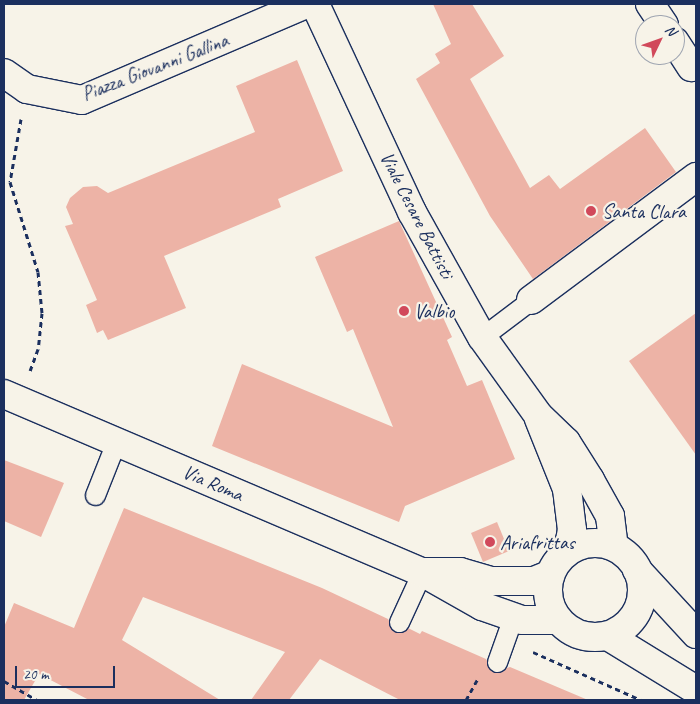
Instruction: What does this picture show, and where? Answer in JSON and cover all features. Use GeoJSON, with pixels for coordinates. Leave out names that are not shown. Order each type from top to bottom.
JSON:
{"type":"FeatureCollection","features":[{"type":"Feature","properties":{"kind":"street","name":"Piazza Giovanni Gallina"},"geometry":{"type":"LineString","coordinates":[[4,73],[27,89],[82,100],[306,4]]}},
{"type":"Feature","properties":{"kind":"street","name":"Viale Cesare Battisti"},"geometry":{"type":"LineString","coordinates":[[315,4],[412,212],[482,337],[538,415],[566,442],[590,480],[610,516],[614,547]]}},
{"type":"Feature","properties":{"kind":"street"},"geometry":{"type":"LineString","coordinates":[[650,4],[657,15]]}},
{"type":"Feature","properties":{"kind":"street"},"geometry":{"type":"LineString","coordinates":[[685,58],[691,67]]}},
{"type":"Feature","properties":{"kind":"street"},"geometry":{"type":"LineString","coordinates":[[531,300],[696,177]]}},
{"type":"Feature","properties":{"kind":"street","name":"Via Roma"},"geometry":{"type":"LineString","coordinates":[[10,397],[422,572],[458,594],[513,617],[533,622],[558,620]]}},
{"type":"Feature","properties":{"kind":"street","name":"Viale Cesare Battisti"},"geometry":{"type":"LineString","coordinates":[[538,415],[567,489],[572,530],[568,551]]}},
{"type":"Feature","properties":{"kind":"street"},"geometry":{"type":"LineString","coordinates":[[637,570],[642,596],[638,609],[621,630],[608,636],[581,636],[558,620],[547,591],[549,576],[568,551],[582,544],[614,547],[629,557],[637,570],[696,634]]}},
{"type":"Feature","properties":{"kind":"street","name":"Via Roma"},"geometry":{"type":"LineString","coordinates":[[422,572],[460,572],[492,581],[534,581],[549,576]]}},
{"type":"Feature","properties":{"kind":"street"},"geometry":{"type":"LineString","coordinates":[[608,636],[696,690]]}},
{"type":"Feature","properties":{"kind":"lane"},"geometry":{"type":"LineString","coordinates":[[482,337],[531,300]]}},
{"type":"Feature","properties":{"kind":"lane"},"geometry":{"type":"LineString","coordinates":[[95,495],[116,442]]}},
{"type":"Feature","properties":{"kind":"lane"},"geometry":{"type":"LineString","coordinates":[[399,622],[422,572]]}},
{"type":"Feature","properties":{"kind":"lane"},"geometry":{"type":"LineString","coordinates":[[497,662],[513,617]]}},
{"type":"Feature","properties":{"kind":"path"},"geometry":{"type":"LineString","coordinates":[[10,397],[38,349],[42,313],[38,272],[10,182],[27,89]]}},
{"type":"Feature","properties":{"kind":"path"},"geometry":{"type":"LineString","coordinates":[[4,681],[37,700]]}},
{"type":"Feature","properties":{"kind":"building"},"geometry":{"type":"Polygon","coordinates":[[[433,4],[472,4],[504,56],[470,79],[530,188],[549,175],[560,189],[645,128],[676,172],[533,279],[490,216],[416,79],[440,63],[435,54],[451,44],[433,4]]]}},
{"type":"Feature","properties":{"kind":"building"},"geometry":{"type":"Polygon","coordinates":[[[297,60],[343,171],[278,199],[281,207],[164,256],[186,308],[108,340],[103,330],[97,333],[86,305],[97,300],[65,226],[73,224],[66,207],[70,198],[83,187],[97,186],[108,193],[255,132],[236,86],[297,60]]]}},
{"type":"Feature","properties":{"kind":"building"},"geometry":{"type":"Polygon","coordinates":[[[399,221],[452,337],[447,340],[467,386],[482,380],[515,459],[405,506],[399,522],[212,446],[242,364],[393,427],[353,329],[347,332],[315,257],[399,221]]]}},
{"type":"Feature","properties":{"kind":"building"},"geometry":{"type":"Polygon","coordinates":[[[696,313],[696,455],[629,361],[696,313]]]}},
{"type":"Feature","properties":{"kind":"building"},"geometry":{"type":"Polygon","coordinates":[[[4,460],[64,483],[41,537],[4,521],[4,460]]]}},
{"type":"Feature","properties":{"kind":"building"},"geometry":{"type":"Polygon","coordinates":[[[124,508],[322,588],[388,619],[395,632],[408,628],[420,634],[422,631],[486,659],[493,672],[510,667],[588,700],[400,700],[320,659],[289,700],[251,700],[285,652],[143,597],[122,640],[220,700],[89,700],[39,674],[24,700],[4,700],[4,627],[14,603],[74,628],[124,508]]]}},
{"type":"Feature","properties":{"kind":"building","name":"Ariafrittas"},"geometry":{"type":"Polygon","coordinates":[[[497,522],[509,551],[483,562],[471,533],[497,522]]]}},
{"type":"Feature","properties":{"kind":"place","name":"Santa Clara"},"geometry":{"type":"Point","coordinates":[591,211]}},
{"type":"Feature","properties":{"kind":"place","name":"Valbio"},"geometry":{"type":"Point","coordinates":[404,311]}},
{"type":"Feature","properties":{"kind":"place","name":"Ariafrittas"},"geometry":{"type":"Point","coordinates":[490,542]}}]}
